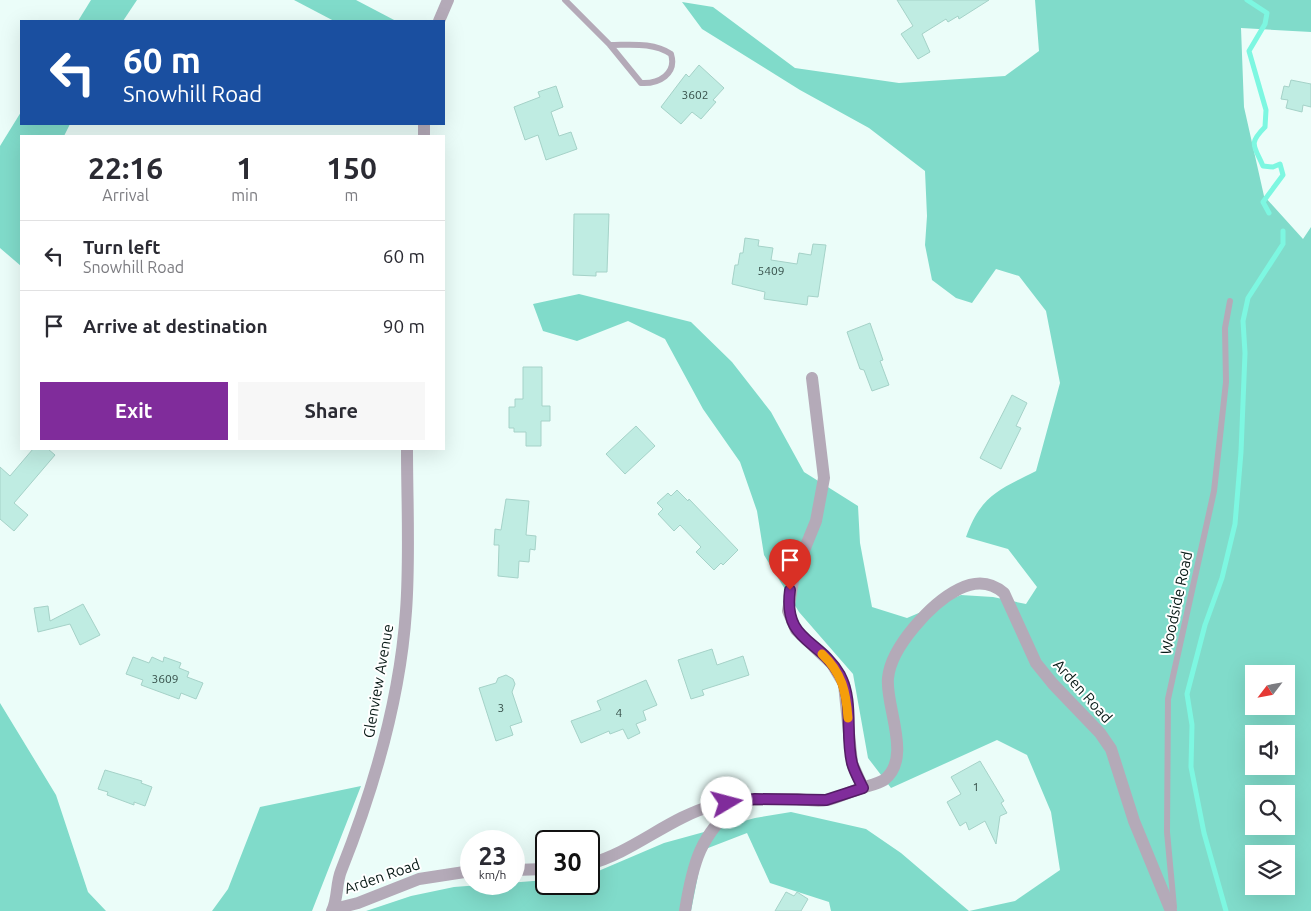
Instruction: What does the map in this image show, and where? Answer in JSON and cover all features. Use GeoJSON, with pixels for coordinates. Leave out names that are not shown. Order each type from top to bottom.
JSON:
{"type":"FeatureCollection","features":[{"type":"Feature","properties":{"kind":"street"},"geometry":{"type":"LineString","coordinates":[[439,20],[448,0]]}},
{"type":"Feature","properties":{"kind":"street"},"geometry":{"type":"LineString","coordinates":[[812,378],[824,478],[816,522],[794,574],[788,610],[796,630],[832,664],[844,684],[852,763],[863,788]]}},
{"type":"Feature","properties":{"kind":"street","name":"Glenview Avenue"},"geometry":{"type":"LineString","coordinates":[[333,910],[338,877],[363,817],[377,772],[400,664],[406,613],[408,570],[407,450]]}},
{"type":"Feature","properties":{"kind":"street","name":"Arden Road"},"geometry":{"type":"LineString","coordinates":[[600,860],[623,852],[698,811],[716,804],[755,799],[826,800],[884,780],[893,768],[897,750],[896,724],[888,689],[890,670],[896,653],[918,624],[950,593],[978,583],[996,586],[1009,601],[1036,663],[1053,684],[1100,733],[1111,750],[1134,821],[1172,911]]}},
{"type":"Feature","properties":{"kind":"street"},"geometry":{"type":"LineString","coordinates":[[685,911],[690,880],[705,838],[720,818],[739,801]]}},
{"type":"Feature","properties":{"kind":"street","name":"Arden Road"},"geometry":{"type":"LineString","coordinates":[[333,910],[358,903],[418,879],[460,873]]}},
{"type":"Feature","properties":{"kind":"lane"},"geometry":{"type":"LineString","coordinates":[[565,0],[610,45],[641,83],[661,79],[671,72],[674,63],[671,54],[664,50],[647,45],[610,45]]}},
{"type":"Feature","properties":{"kind":"lane","name":"Woodside Road"},"geometry":{"type":"LineString","coordinates":[[1172,911],[1167,832],[1168,699],[1214,491],[1226,382],[1225,328],[1230,301]]}},
{"type":"Feature","properties":{"kind":"green space"},"geometry":{"type":"Polygon","coordinates":[[[91,0],[137,0],[124,20],[79,20],[91,0]]]}},
{"type":"Feature","properties":{"kind":"green space"},"geometry":{"type":"Polygon","coordinates":[[[294,0],[356,0],[394,20],[332,20],[294,0]]]}},
{"type":"Feature","properties":{"kind":"green space"},"geometry":{"type":"Polygon","coordinates":[[[1035,0],[1311,0],[1311,32],[1241,28],[1244,107],[1264,196],[1303,239],[1311,227],[1311,911],[969,911],[1015,901],[1060,870],[1051,812],[1027,755],[997,740],[891,788],[868,758],[853,674],[799,612],[764,555],[757,511],[740,462],[703,409],[665,339],[628,321],[577,341],[543,331],[533,304],[579,294],[691,322],[732,362],[771,412],[804,472],[858,506],[860,543],[872,607],[907,618],[961,595],[993,597],[1026,604],[1037,587],[1008,549],[966,537],[978,512],[993,495],[1036,471],[1060,383],[1046,311],[1019,276],[996,269],[972,303],[956,298],[932,280],[925,245],[927,216],[925,171],[869,128],[800,90],[702,29],[682,2],[713,7],[795,68],[899,83],[1005,76],[1039,51],[1035,0]]]}},
{"type":"Feature","properties":{"kind":"green space"},"geometry":{"type":"Polygon","coordinates":[[[20,114],[20,125],[70,125],[64,135],[20,135],[20,265],[0,248],[0,146],[20,114]]]}},
{"type":"Feature","properties":{"kind":"green space"},"geometry":{"type":"Polygon","coordinates":[[[0,703],[56,795],[88,892],[106,911],[0,911],[0,703]]]}},
{"type":"Feature","properties":{"kind":"green space"},"geometry":{"type":"Polygon","coordinates":[[[361,786],[312,911],[212,911],[228,889],[260,807],[361,786]]]}},
{"type":"Feature","properties":{"kind":"green space"},"geometry":{"type":"Polygon","coordinates":[[[791,812],[866,829],[901,853],[969,911],[831,911],[829,902],[770,883],[747,833],[703,850],[691,911],[366,911],[411,896],[454,887],[460,887],[460,895],[525,895],[525,882],[535,881],[535,895],[600,895],[600,870],[664,843],[755,818],[791,812]]]}},
{"type":"Feature","properties":{"kind":"building"},"geometry":{"type":"Polygon","coordinates":[[[897,0],[989,0],[959,19],[958,16],[948,22],[946,19],[922,34],[930,52],[918,59],[901,34],[913,26],[897,0]]]}},
{"type":"Feature","properties":{"kind":"building"},"geometry":{"type":"Polygon","coordinates":[[[699,65],[724,88],[713,100],[716,102],[701,119],[692,112],[681,124],[661,107],[686,74],[689,77],[699,65]]]}},
{"type":"Feature","properties":{"kind":"building"},"geometry":{"type":"Polygon","coordinates":[[[1291,80],[1311,84],[1311,107],[1303,105],[1302,112],[1286,108],[1288,100],[1281,99],[1284,86],[1289,87],[1291,80]]]}},
{"type":"Feature","properties":{"kind":"building"},"geometry":{"type":"Polygon","coordinates":[[[556,86],[563,107],[551,112],[559,136],[571,132],[577,149],[546,160],[538,135],[525,140],[514,107],[540,97],[538,92],[556,86]]]}},
{"type":"Feature","properties":{"kind":"building"},"geometry":{"type":"Polygon","coordinates":[[[574,214],[609,214],[607,272],[596,272],[596,276],[573,275],[574,214]]]}},
{"type":"Feature","properties":{"kind":"building"},"geometry":{"type":"Polygon","coordinates":[[[745,238],[759,240],[758,246],[773,248],[771,260],[797,264],[799,253],[811,255],[813,244],[826,245],[818,297],[808,296],[807,305],[764,299],[765,292],[732,284],[735,265],[738,265],[740,253],[743,253],[745,238]]]}},
{"type":"Feature","properties":{"kind":"building"},"geometry":{"type":"Polygon","coordinates":[[[870,323],[883,360],[880,361],[889,385],[872,391],[864,370],[860,369],[847,332],[870,323]]]}},
{"type":"Feature","properties":{"kind":"building"},"geometry":{"type":"Polygon","coordinates":[[[523,367],[542,367],[542,406],[550,406],[550,421],[541,421],[541,446],[526,446],[526,432],[514,432],[514,428],[509,428],[509,407],[515,407],[515,399],[523,399],[523,367]]]}},
{"type":"Feature","properties":{"kind":"building"},"geometry":{"type":"Polygon","coordinates":[[[1012,395],[1027,403],[1016,426],[1021,428],[1001,469],[980,458],[1012,395]]]}},
{"type":"Feature","properties":{"kind":"building"},"geometry":{"type":"Polygon","coordinates":[[[636,426],[655,446],[625,474],[606,454],[636,426]]]}},
{"type":"Feature","properties":{"kind":"building"},"geometry":{"type":"Polygon","coordinates":[[[32,450],[49,450],[55,455],[14,503],[28,515],[14,531],[0,519],[0,467],[10,476],[32,450]]]}},
{"type":"Feature","properties":{"kind":"building"},"geometry":{"type":"Polygon","coordinates":[[[677,490],[688,501],[689,499],[738,550],[723,565],[721,563],[714,570],[696,552],[701,547],[680,525],[674,531],[658,514],[663,509],[657,503],[668,493],[671,496],[677,490]]]}},
{"type":"Feature","properties":{"kind":"building"},"geometry":{"type":"Polygon","coordinates":[[[506,499],[529,501],[526,535],[536,536],[535,550],[530,549],[529,562],[519,561],[518,578],[498,576],[499,545],[494,545],[495,529],[501,530],[506,499]]]}},
{"type":"Feature","properties":{"kind":"building"},"geometry":{"type":"Polygon","coordinates":[[[83,604],[100,635],[80,645],[70,624],[38,632],[34,608],[48,606],[50,621],[83,604]]]}},
{"type":"Feature","properties":{"kind":"building"},"geometry":{"type":"Polygon","coordinates":[[[712,649],[717,665],[743,656],[749,675],[702,690],[704,695],[691,699],[678,660],[712,649]]]}},
{"type":"Feature","properties":{"kind":"building"},"geometry":{"type":"Polygon","coordinates":[[[133,657],[149,663],[152,657],[163,662],[164,657],[181,663],[179,668],[189,672],[187,677],[203,683],[196,699],[181,693],[179,699],[141,685],[143,680],[126,674],[133,657]]]}},
{"type":"Feature","properties":{"kind":"building"},"geometry":{"type":"Polygon","coordinates":[[[506,675],[513,679],[515,684],[512,692],[522,722],[510,726],[513,735],[496,741],[479,688],[496,683],[498,678],[506,675]]]}},
{"type":"Feature","properties":{"kind":"building"},"geometry":{"type":"Polygon","coordinates":[[[646,680],[657,705],[643,711],[646,720],[636,724],[640,733],[628,739],[623,729],[610,734],[609,731],[581,743],[571,721],[601,710],[597,701],[646,680]]]}},
{"type":"Feature","properties":{"kind":"building"},"geometry":{"type":"Polygon","coordinates":[[[980,761],[1004,801],[1001,803],[1007,813],[1000,816],[996,844],[985,821],[969,830],[966,822],[960,826],[947,802],[961,794],[951,777],[980,761]]]}},
{"type":"Feature","properties":{"kind":"building"},"geometry":{"type":"Polygon","coordinates":[[[105,770],[142,781],[141,783],[152,787],[145,806],[134,802],[134,805],[107,795],[108,792],[98,789],[105,770]]]}},
{"type":"Feature","properties":{"kind":"building"},"geometry":{"type":"Polygon","coordinates":[[[786,892],[794,896],[797,892],[808,899],[801,911],[775,911],[786,892]]]}},
{"type":"Feature","properties":{"kind":"waterway"},"geometry":{"type":"LineString","coordinates":[[1247,0],[1267,13],[1265,24],[1249,51],[1266,110],[1265,127],[1256,137],[1255,149],[1263,166],[1273,167],[1280,164],[1283,175],[1263,202],[1269,213]]}},
{"type":"Feature","properties":{"kind":"waterway"},"geometry":{"type":"LineString","coordinates":[[1226,911],[1204,833],[1191,767],[1192,725],[1187,694],[1205,625],[1222,578],[1235,524],[1241,452],[1245,353],[1243,321],[1248,298],[1283,244],[1283,231]]}},
{"type":"Feature","properties":{"kind":"slow traffic"},"geometry":{"type":"LineString","coordinates":[[822,654],[832,664],[844,684],[848,718]]}},
{"type":"Feature","properties":{"kind":"route"},"geometry":{"type":"LineString","coordinates":[[727,803],[755,799],[826,800],[863,788],[852,763],[844,684],[832,664],[796,630],[788,610],[790,590]]}}]}
